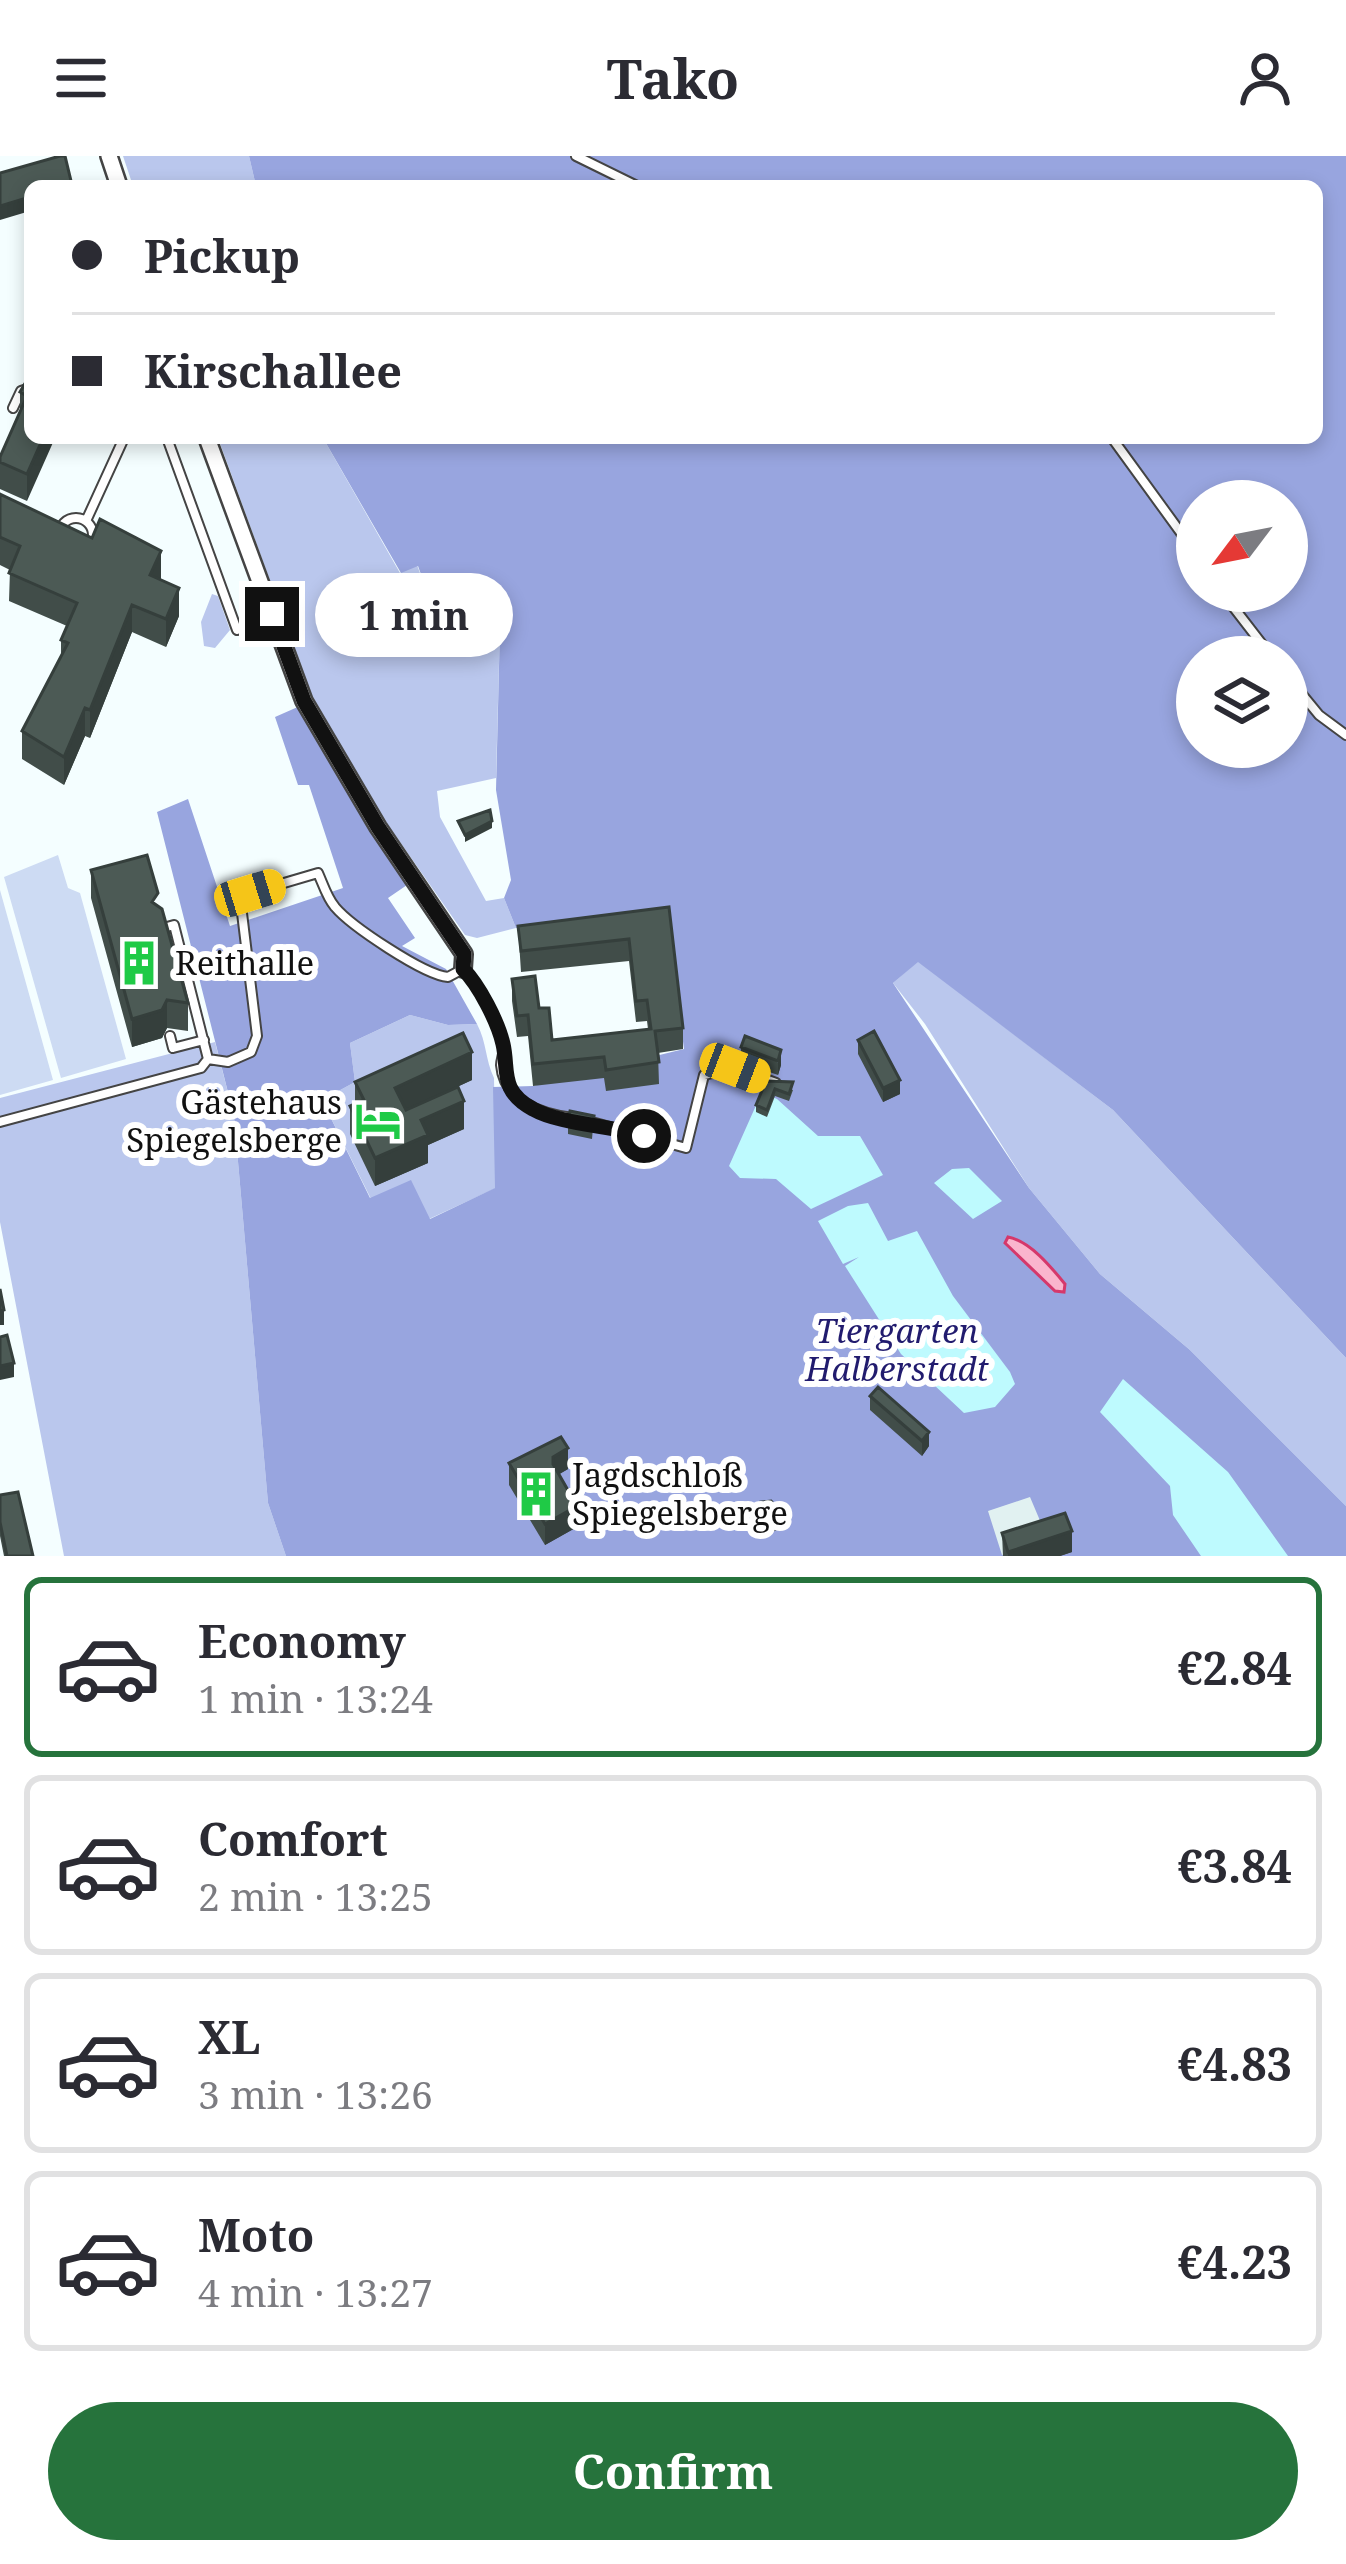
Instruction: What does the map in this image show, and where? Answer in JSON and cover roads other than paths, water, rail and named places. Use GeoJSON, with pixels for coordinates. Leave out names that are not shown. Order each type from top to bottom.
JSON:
{"type":"FeatureCollection","features":[{"type":"Feature","properties":{"kind":"street"},"geometry":{"type":"LineString","coordinates":[[209,444],[304,701],[378,827],[464,954],[463,969]]}},
{"type":"Feature","properties":{"kind":"lane"},"geometry":{"type":"LineString","coordinates":[[576,156],[625,180]]}},
{"type":"Feature","properties":{"kind":"lane"},"geometry":{"type":"LineString","coordinates":[[13,408],[24,391]]}},
{"type":"Feature","properties":{"kind":"lane"},"geometry":{"type":"LineString","coordinates":[[86,521],[74,518],[63,523],[58,534],[66,549],[77,553],[92,543],[86,521],[121,444]]}},
{"type":"Feature","properties":{"kind":"lane"},"geometry":{"type":"LineString","coordinates":[[169,444],[237,630]]}},
{"type":"Feature","properties":{"kind":"lane"},"geometry":{"type":"LineString","coordinates":[[1116,444],[1176,526]]}},
{"type":"Feature","properties":{"kind":"lane"},"geometry":{"type":"LineString","coordinates":[[1237,612],[1256,636]]}},
{"type":"Feature","properties":{"kind":"lane"},"geometry":{"type":"LineString","coordinates":[[1308,702],[1346,735]]}},
{"type":"Feature","properties":{"kind":"lane"},"geometry":{"type":"LineString","coordinates":[[208,1059],[228,1062],[251,1052],[257,1036],[242,905],[250,893],[318,873],[332,904],[346,918],[439,976],[463,969],[477,984],[503,1044],[501,1066],[518,1099],[536,1111],[603,1123],[686,1148],[697,1088],[704,1075],[735,1068],[776,1083]]}},
{"type":"Feature","properties":{"kind":"lane"},"geometry":{"type":"LineString","coordinates":[[0,1122],[201,1068],[208,1059],[174,925],[160,929]]}},
{"type":"Feature","properties":{"kind":"lane"},"geometry":{"type":"LineString","coordinates":[[179,998],[194,1005]]}},
{"type":"Feature","properties":{"kind":"lane"},"geometry":{"type":"LineString","coordinates":[[170,1036],[173,1048],[204,1040]]}},
{"type":"Feature","properties":{"kind":"place","name":"Reithalle"},"geometry":{"type":"Point","coordinates":[139,963]}},
{"type":"Feature","properties":{"kind":"place","name":"Gästehaus Spiegelsberge"},"geometry":{"type":"Point","coordinates":[378,1121]}},
{"type":"Feature","properties":{"kind":"place","name":"Jagdschloß Spiegelsberge"},"geometry":{"type":"Point","coordinates":[536,1494]}},
{"type":"Feature","properties":{"kind":"park label","name":"Tiergarten Halberstadt"},"geometry":{"type":"Point","coordinates":[897,1350]}}]}
